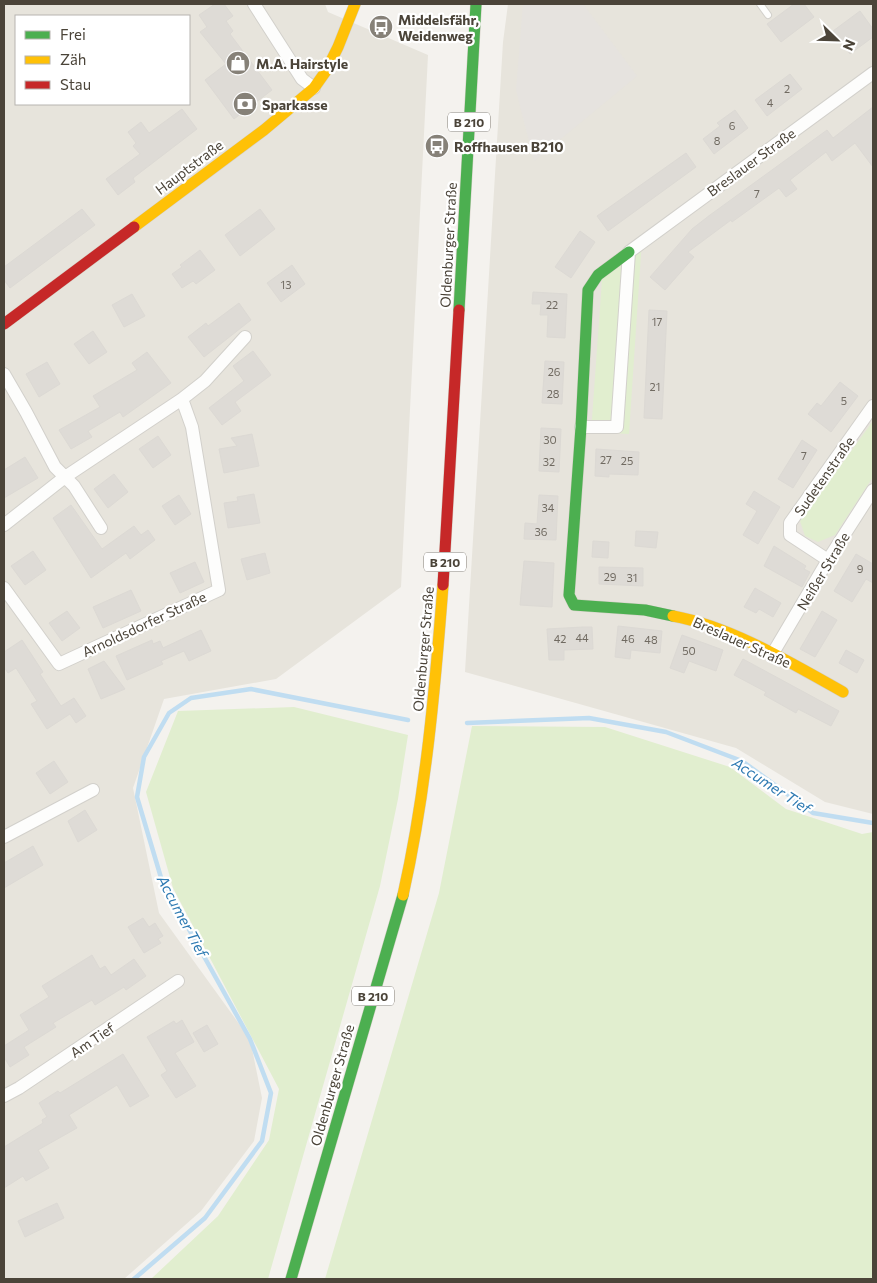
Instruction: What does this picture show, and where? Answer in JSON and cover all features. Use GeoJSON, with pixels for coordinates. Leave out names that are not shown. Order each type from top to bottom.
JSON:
{"type":"FeatureCollection","features":[{"type":"Feature","properties":{"kind":"main road","name":"Hauptstraße"},"geometry":{"type":"LineString","coordinates":[[4,324],[264,130],[314,88],[334,55],[356,4]]}},
{"type":"Feature","properties":{"kind":"main road","name":"Oldenburger Straße"},"geometry":{"type":"LineString","coordinates":[[292,1279],[402,893],[422,792],[433,708],[445,562],[476,4]]}},
{"type":"Feature","properties":{"kind":"main road","name":"Breslauer Straße"},"geometry":{"type":"LineString","coordinates":[[629,252],[598,275],[588,290],[581,427],[569,595],[574,605],[645,610],[695,620],[773,653],[843,692]]}},
{"type":"Feature","properties":{"kind":"street"},"geometry":{"type":"LineString","coordinates":[[254,4],[302,79],[314,88]]}},
{"type":"Feature","properties":{"kind":"street","name":"Breslauer Straße"},"geometry":{"type":"LineString","coordinates":[[629,252],[873,73]]}},
{"type":"Feature","properties":{"kind":"street"},"geometry":{"type":"LineString","coordinates":[[581,427],[617,427],[629,252]]}},
{"type":"Feature","properties":{"kind":"street"},"geometry":{"type":"LineString","coordinates":[[4,525],[65,477],[182,399],[204,381],[245,337]]}},
{"type":"Feature","properties":{"kind":"street"},"geometry":{"type":"LineString","coordinates":[[4,374],[55,467],[74,486],[102,528]]}},
{"type":"Feature","properties":{"kind":"street","name":"Arnoldsdorfer Straße"},"geometry":{"type":"LineString","coordinates":[[4,588],[59,664],[219,590],[192,427],[182,399]]}},
{"type":"Feature","properties":{"kind":"street","name":"Sudetenstraße"},"geometry":{"type":"LineString","coordinates":[[828,560],[790,535],[790,523],[873,406]]}},
{"type":"Feature","properties":{"kind":"street","name":"Neißer Straße"},"geometry":{"type":"LineString","coordinates":[[773,653],[828,560],[873,490]]}},
{"type":"Feature","properties":{"kind":"street"},"geometry":{"type":"LineString","coordinates":[[4,837],[93,790]]}},
{"type":"Feature","properties":{"kind":"street","name":"Am Tief"},"geometry":{"type":"LineString","coordinates":[[4,1096],[20,1088],[178,981]]}},
{"type":"Feature","properties":{"kind":"lane"},"geometry":{"type":"LineString","coordinates":[[760,4],[768,15]]}},
{"type":"Feature","properties":{"kind":"shaded area"},"geometry":{"type":"Polygon","coordinates":[[[4,4],[325,4],[328,12],[428,55],[401,587],[276,679],[164,699],[133,788],[159,913],[250,1039],[262,1098],[254,1141],[201,1211],[124,1279],[4,1279],[4,4]]]}},
{"type":"Feature","properties":{"kind":"shaded area"},"geometry":{"type":"Polygon","coordinates":[[[508,4],[873,4],[873,814],[825,802],[736,748],[465,672],[503,42],[508,4]]]}},
{"type":"Feature","properties":{"kind":"shaded area"},"geometry":{"type":"Polygon","coordinates":[[[523,4],[583,4],[637,76],[534,161],[516,90],[523,4]]]}},
{"type":"Feature","properties":{"kind":"green space"},"geometry":{"type":"Polygon","coordinates":[[[642,239],[629,434],[591,432],[603,266],[642,239]]]}},
{"type":"Feature","properties":{"kind":"green space"},"geometry":{"type":"Polygon","coordinates":[[[873,421],[873,477],[835,535],[818,542],[805,536],[800,521],[873,421]]]}},
{"type":"Feature","properties":{"kind":"green space"},"geometry":{"type":"Polygon","coordinates":[[[294,707],[408,735],[398,799],[380,886],[268,1279],[151,1279],[218,1216],[269,1140],[279,1089],[173,888],[146,792],[178,711],[294,707]]]}},
{"type":"Feature","properties":{"kind":"green space"},"geometry":{"type":"Polygon","coordinates":[[[472,726],[605,727],[730,767],[786,809],[862,834],[873,832],[873,1279],[325,1279],[439,893],[472,726]]]}},
{"type":"Feature","properties":{"kind":"building"},"geometry":{"type":"Polygon","coordinates":[[[215,4],[224,4],[233,16],[226,21],[233,31],[230,34],[272,90],[234,119],[205,80],[226,64],[200,32],[207,27],[199,15],[215,4]]]}},
{"type":"Feature","properties":{"kind":"building"},"geometry":{"type":"Polygon","coordinates":[[[794,4],[804,4],[814,17],[781,42],[767,24],[794,4]]]}},
{"type":"Feature","properties":{"kind":"building"},"geometry":{"type":"Polygon","coordinates":[[[860,11],[873,29],[873,37],[850,54],[833,31],[860,11]]]}},
{"type":"Feature","properties":{"kind":"building"},"geometry":{"type":"Polygon","coordinates":[[[790,74],[802,89],[767,116],[755,100],[790,74]]]}},
{"type":"Feature","properties":{"kind":"building"},"geometry":{"type":"Polygon","coordinates":[[[873,107],[873,167],[855,143],[832,161],[826,152],[790,180],[797,189],[786,197],[779,188],[688,252],[694,257],[665,290],[650,277],[692,229],[710,215],[827,130],[833,138],[873,107]]]}},
{"type":"Feature","properties":{"kind":"building"},"geometry":{"type":"Polygon","coordinates":[[[182,109],[197,129],[133,178],[135,182],[118,195],[106,179],[140,154],[133,146],[136,143],[128,132],[141,122],[149,133],[182,109]]]}},
{"type":"Feature","properties":{"kind":"building"},"geometry":{"type":"Polygon","coordinates":[[[735,110],[748,128],[714,154],[703,139],[720,126],[717,123],[735,110]]]}},
{"type":"Feature","properties":{"kind":"building"},"geometry":{"type":"Polygon","coordinates":[[[686,153],[696,167],[608,231],[597,216],[686,153]]]}},
{"type":"Feature","properties":{"kind":"building"},"geometry":{"type":"Polygon","coordinates":[[[82,209],[95,225],[10,288],[4,280],[4,267],[82,209]]]}},
{"type":"Feature","properties":{"kind":"building"},"geometry":{"type":"Polygon","coordinates":[[[260,209],[275,229],[240,256],[225,235],[260,209]]]}},
{"type":"Feature","properties":{"kind":"building"},"geometry":{"type":"Polygon","coordinates":[[[580,231],[595,242],[571,278],[555,267],[580,231]]]}},
{"type":"Feature","properties":{"kind":"building"},"geometry":{"type":"Polygon","coordinates":[[[200,250],[215,270],[196,284],[193,281],[182,288],[172,274],[182,267],[180,265],[200,250]]]}},
{"type":"Feature","properties":{"kind":"building"},"geometry":{"type":"Polygon","coordinates":[[[292,265],[305,284],[281,302],[267,283],[292,265]]]}},
{"type":"Feature","properties":{"kind":"building"},"geometry":{"type":"Polygon","coordinates":[[[533,292],[567,294],[565,338],[547,337],[548,315],[540,315],[541,304],[532,304],[533,292]]]}},
{"type":"Feature","properties":{"kind":"building"},"geometry":{"type":"Polygon","coordinates":[[[132,294],[145,316],[124,327],[112,305],[132,294]]]}},
{"type":"Feature","properties":{"kind":"building"},"geometry":{"type":"Polygon","coordinates":[[[239,303],[251,320],[204,357],[188,337],[206,323],[208,326],[239,303]]]}},
{"type":"Feature","properties":{"kind":"building"},"geometry":{"type":"Polygon","coordinates":[[[649,310],[667,311],[662,419],[644,418],[649,310]]]}},
{"type":"Feature","properties":{"kind":"building"},"geometry":{"type":"Polygon","coordinates":[[[93,331],[107,352],[89,364],[74,344],[93,331]]]}},
{"type":"Feature","properties":{"kind":"building"},"geometry":{"type":"Polygon","coordinates":[[[253,351],[271,375],[235,402],[241,411],[222,425],[209,408],[244,381],[233,366],[253,351]]]}},
{"type":"Feature","properties":{"kind":"building"},"geometry":{"type":"Polygon","coordinates":[[[147,352],[171,383],[123,417],[120,412],[88,431],[92,437],[71,449],[59,430],[100,407],[93,396],[137,370],[132,363],[147,352]]]}},
{"type":"Feature","properties":{"kind":"building"},"geometry":{"type":"Polygon","coordinates":[[[545,361],[564,362],[562,404],[542,403],[545,361]]]}},
{"type":"Feature","properties":{"kind":"building"},"geometry":{"type":"Polygon","coordinates":[[[47,362],[60,384],[39,397],[26,374],[47,362]]]}},
{"type":"Feature","properties":{"kind":"building"},"geometry":{"type":"Polygon","coordinates":[[[840,382],[858,396],[831,432],[808,414],[817,403],[821,406],[840,382]]]}},
{"type":"Feature","properties":{"kind":"building"},"geometry":{"type":"Polygon","coordinates":[[[541,428],[561,429],[559,472],[539,471],[541,428]]]}},
{"type":"Feature","properties":{"kind":"building"},"geometry":{"type":"Polygon","coordinates":[[[252,434],[259,466],[224,473],[219,449],[237,446],[231,438],[252,434]]]}},
{"type":"Feature","properties":{"kind":"building"},"geometry":{"type":"Polygon","coordinates":[[[158,436],[171,455],[153,468],[139,449],[158,436]]]}},
{"type":"Feature","properties":{"kind":"building"},"geometry":{"type":"Polygon","coordinates":[[[802,440],[817,450],[793,488],[778,479],[802,440]]]}},
{"type":"Feature","properties":{"kind":"building"},"geometry":{"type":"Polygon","coordinates":[[[596,449],[639,452],[638,475],[609,474],[609,477],[595,476],[596,449]]]}},
{"type":"Feature","properties":{"kind":"building"},"geometry":{"type":"Polygon","coordinates":[[[25,457],[38,478],[4,498],[4,470],[25,457]]]}},
{"type":"Feature","properties":{"kind":"building"},"geometry":{"type":"Polygon","coordinates":[[[114,474],[128,492],[108,508],[94,489],[114,474]]]}},
{"type":"Feature","properties":{"kind":"building"},"geometry":{"type":"Polygon","coordinates":[[[754,491],[780,507],[758,544],[743,535],[757,511],[746,504],[754,491]]]}},
{"type":"Feature","properties":{"kind":"building"},"geometry":{"type":"Polygon","coordinates":[[[254,494],[260,523],[228,528],[224,503],[238,501],[237,497],[254,494]]]}},
{"type":"Feature","properties":{"kind":"building"},"geometry":{"type":"Polygon","coordinates":[[[179,495],[191,514],[175,525],[162,506],[179,495]]]}},
{"type":"Feature","properties":{"kind":"building"},"geometry":{"type":"Polygon","coordinates":[[[539,495],[558,496],[556,540],[524,539],[525,523],[537,524],[539,495]]]}},
{"type":"Feature","properties":{"kind":"building"},"geometry":{"type":"Polygon","coordinates":[[[71,505],[102,549],[134,526],[141,535],[148,530],[155,540],[130,559],[126,553],[91,578],[53,518],[71,505]]]}},
{"type":"Feature","properties":{"kind":"building"},"geometry":{"type":"Polygon","coordinates":[[[636,531],[658,532],[656,548],[635,546],[636,531]]]}},
{"type":"Feature","properties":{"kind":"building"},"geometry":{"type":"Polygon","coordinates":[[[593,541],[609,542],[608,558],[592,557],[593,541]]]}},
{"type":"Feature","properties":{"kind":"building"},"geometry":{"type":"Polygon","coordinates":[[[774,546],[806,566],[804,569],[810,572],[802,587],[764,566],[774,546]]]}},
{"type":"Feature","properties":{"kind":"building"},"geometry":{"type":"Polygon","coordinates":[[[33,551],[46,570],[25,585],[11,566],[33,551]]]}},
{"type":"Feature","properties":{"kind":"building"},"geometry":{"type":"Polygon","coordinates":[[[265,553],[270,573],[247,580],[241,559],[265,553]]]}},
{"type":"Feature","properties":{"kind":"building"},"geometry":{"type":"Polygon","coordinates":[[[856,554],[873,564],[873,583],[866,579],[852,602],[834,591],[856,554]]]}},
{"type":"Feature","properties":{"kind":"building"},"geometry":{"type":"Polygon","coordinates":[[[524,561],[554,563],[552,607],[520,605],[524,561]]]}},
{"type":"Feature","properties":{"kind":"building"},"geometry":{"type":"Polygon","coordinates":[[[195,562],[204,582],[180,593],[170,573],[195,562]]]}},
{"type":"Feature","properties":{"kind":"building"},"geometry":{"type":"Polygon","coordinates":[[[599,567],[643,568],[643,586],[599,584],[599,567]]]}},
{"type":"Feature","properties":{"kind":"building"},"geometry":{"type":"Polygon","coordinates":[[[755,588],[781,603],[773,617],[759,609],[756,613],[744,607],[755,588]]]}},
{"type":"Feature","properties":{"kind":"building"},"geometry":{"type":"Polygon","coordinates":[[[131,590],[141,611],[103,628],[93,607],[131,590]]]}},
{"type":"Feature","properties":{"kind":"building"},"geometry":{"type":"Polygon","coordinates":[[[67,611],[80,628],[62,641],[49,623],[67,611]]]}},
{"type":"Feature","properties":{"kind":"building"},"geometry":{"type":"Polygon","coordinates":[[[822,611],[837,620],[815,657],[800,649],[822,611]]]}},
{"type":"Feature","properties":{"kind":"building"},"geometry":{"type":"Polygon","coordinates":[[[618,626],[662,631],[660,653],[631,650],[630,659],[615,657],[618,626]]]}},
{"type":"Feature","properties":{"kind":"building"},"geometry":{"type":"Polygon","coordinates":[[[592,627],[593,649],[564,650],[564,660],[549,660],[547,629],[592,627]]]}},
{"type":"Feature","properties":{"kind":"building"},"geometry":{"type":"Polygon","coordinates":[[[201,630],[211,651],[189,661],[184,651],[161,661],[163,664],[127,680],[116,656],[152,640],[153,644],[160,641],[163,648],[201,630]]]}},
{"type":"Feature","properties":{"kind":"building"},"geometry":{"type":"Polygon","coordinates":[[[682,635],[723,650],[716,671],[689,661],[684,673],[670,668],[682,635]]]}},
{"type":"Feature","properties":{"kind":"building"},"geometry":{"type":"Polygon","coordinates":[[[22,640],[43,672],[40,674],[61,706],[74,698],[86,716],[76,723],[70,714],[47,729],[31,704],[37,701],[16,668],[8,673],[4,667],[4,652],[22,640]]]}},
{"type":"Feature","properties":{"kind":"building"},"geometry":{"type":"Polygon","coordinates":[[[846,650],[864,660],[857,673],[839,663],[846,650]]]}},
{"type":"Feature","properties":{"kind":"building"},"geometry":{"type":"Polygon","coordinates":[[[743,659],[839,711],[831,726],[798,709],[796,713],[764,695],[766,692],[734,675],[743,659]]]}},
{"type":"Feature","properties":{"kind":"building"},"geometry":{"type":"Polygon","coordinates":[[[104,661],[125,689],[101,699],[88,669],[104,661]]]}},
{"type":"Feature","properties":{"kind":"building"},"geometry":{"type":"Polygon","coordinates":[[[54,761],[68,782],[50,794],[36,773],[54,761]]]}},
{"type":"Feature","properties":{"kind":"building"},"geometry":{"type":"Polygon","coordinates":[[[85,810],[97,830],[78,842],[68,821],[85,810]]]}},
{"type":"Feature","properties":{"kind":"building"},"geometry":{"type":"Polygon","coordinates":[[[33,846],[43,865],[4,888],[4,863],[33,846]]]}},
{"type":"Feature","properties":{"kind":"building"},"geometry":{"type":"Polygon","coordinates":[[[143,918],[149,927],[155,923],[163,936],[158,939],[161,943],[144,953],[128,927],[143,918]]]}},
{"type":"Feature","properties":{"kind":"building"},"geometry":{"type":"Polygon","coordinates":[[[92,955],[100,969],[105,966],[111,975],[134,959],[146,976],[126,990],[124,987],[95,1005],[92,1000],[53,1023],[56,1027],[24,1047],[29,1055],[10,1067],[4,1057],[4,1046],[29,1030],[20,1015],[49,997],[42,986],[92,955]]]}},
{"type":"Feature","properties":{"kind":"building"},"geometry":{"type":"Polygon","coordinates":[[[182,1020],[194,1042],[175,1053],[196,1086],[176,1098],[161,1075],[167,1071],[147,1037],[174,1021],[176,1024],[182,1020]]]}},
{"type":"Feature","properties":{"kind":"building"},"geometry":{"type":"Polygon","coordinates":[[[207,1025],[218,1044],[204,1052],[193,1033],[207,1025]]]}},
{"type":"Feature","properties":{"kind":"building"},"geometry":{"type":"Polygon","coordinates":[[[123,1054],[149,1096],[130,1107],[117,1085],[69,1115],[77,1128],[38,1150],[49,1168],[26,1181],[23,1176],[4,1188],[4,1147],[43,1123],[42,1120],[47,1117],[39,1103],[58,1091],[60,1093],[123,1054]]]}},
{"type":"Feature","properties":{"kind":"building"},"geometry":{"type":"Polygon","coordinates":[[[57,1203],[64,1218],[25,1237],[18,1221],[57,1203]]]}},
{"type":"Feature","properties":{"kind":"waterway","name":"Accumer Tief"},"geometry":{"type":"LineString","coordinates":[[134,1279],[205,1218],[262,1141],[271,1093],[250,1039],[162,881],[137,797],[144,757],[169,713],[191,698],[251,689],[408,720]]}},
{"type":"Feature","properties":{"kind":"waterway","name":"Accumer Tief"},"geometry":{"type":"LineString","coordinates":[[467,723],[589,718],[666,732],[742,761],[813,813],[873,823]]}},
{"type":"Feature","properties":{"kind":"traffic: fast"},"geometry":{"type":"LineString","coordinates":[[459,310],[476,4]]}},
{"type":"Feature","properties":{"kind":"traffic: fast"},"geometry":{"type":"LineString","coordinates":[[629,252],[598,275],[588,290],[581,427],[569,595],[574,605],[645,610],[673,616]]}},
{"type":"Feature","properties":{"kind":"traffic: fast"},"geometry":{"type":"LineString","coordinates":[[291,1279],[403,895]]}},
{"type":"Feature","properties":{"kind":"traffic: slow"},"geometry":{"type":"LineString","coordinates":[[134,227],[264,130],[314,88],[326,71],[338,47],[355,4]]}},
{"type":"Feature","properties":{"kind":"traffic: slow"},"geometry":{"type":"LineString","coordinates":[[403,895],[424,780],[443,585]]}},
{"type":"Feature","properties":{"kind":"traffic: slow"},"geometry":{"type":"LineString","coordinates":[[673,616],[695,621],[739,637],[782,658],[843,692]]}},
{"type":"Feature","properties":{"kind":"traffic: jam"},"geometry":{"type":"LineString","coordinates":[[4,324],[134,227]]}},
{"type":"Feature","properties":{"kind":"traffic: jam"},"geometry":{"type":"LineString","coordinates":[[443,585],[459,310]]}},
{"type":"Feature","properties":{"kind":"place","name":"Middelsfähr, Weidenweg"},"geometry":{"type":"Point","coordinates":[381,27]}},
{"type":"Feature","properties":{"kind":"place","name":"M.A. Hairstyle"},"geometry":{"type":"Point","coordinates":[238,63]}},
{"type":"Feature","properties":{"kind":"place","name":"Sparkasse"},"geometry":{"type":"Point","coordinates":[245,104]}},
{"type":"Feature","properties":{"kind":"place","name":"Roffhausen B210"},"geometry":{"type":"Point","coordinates":[437,146]}}]}
